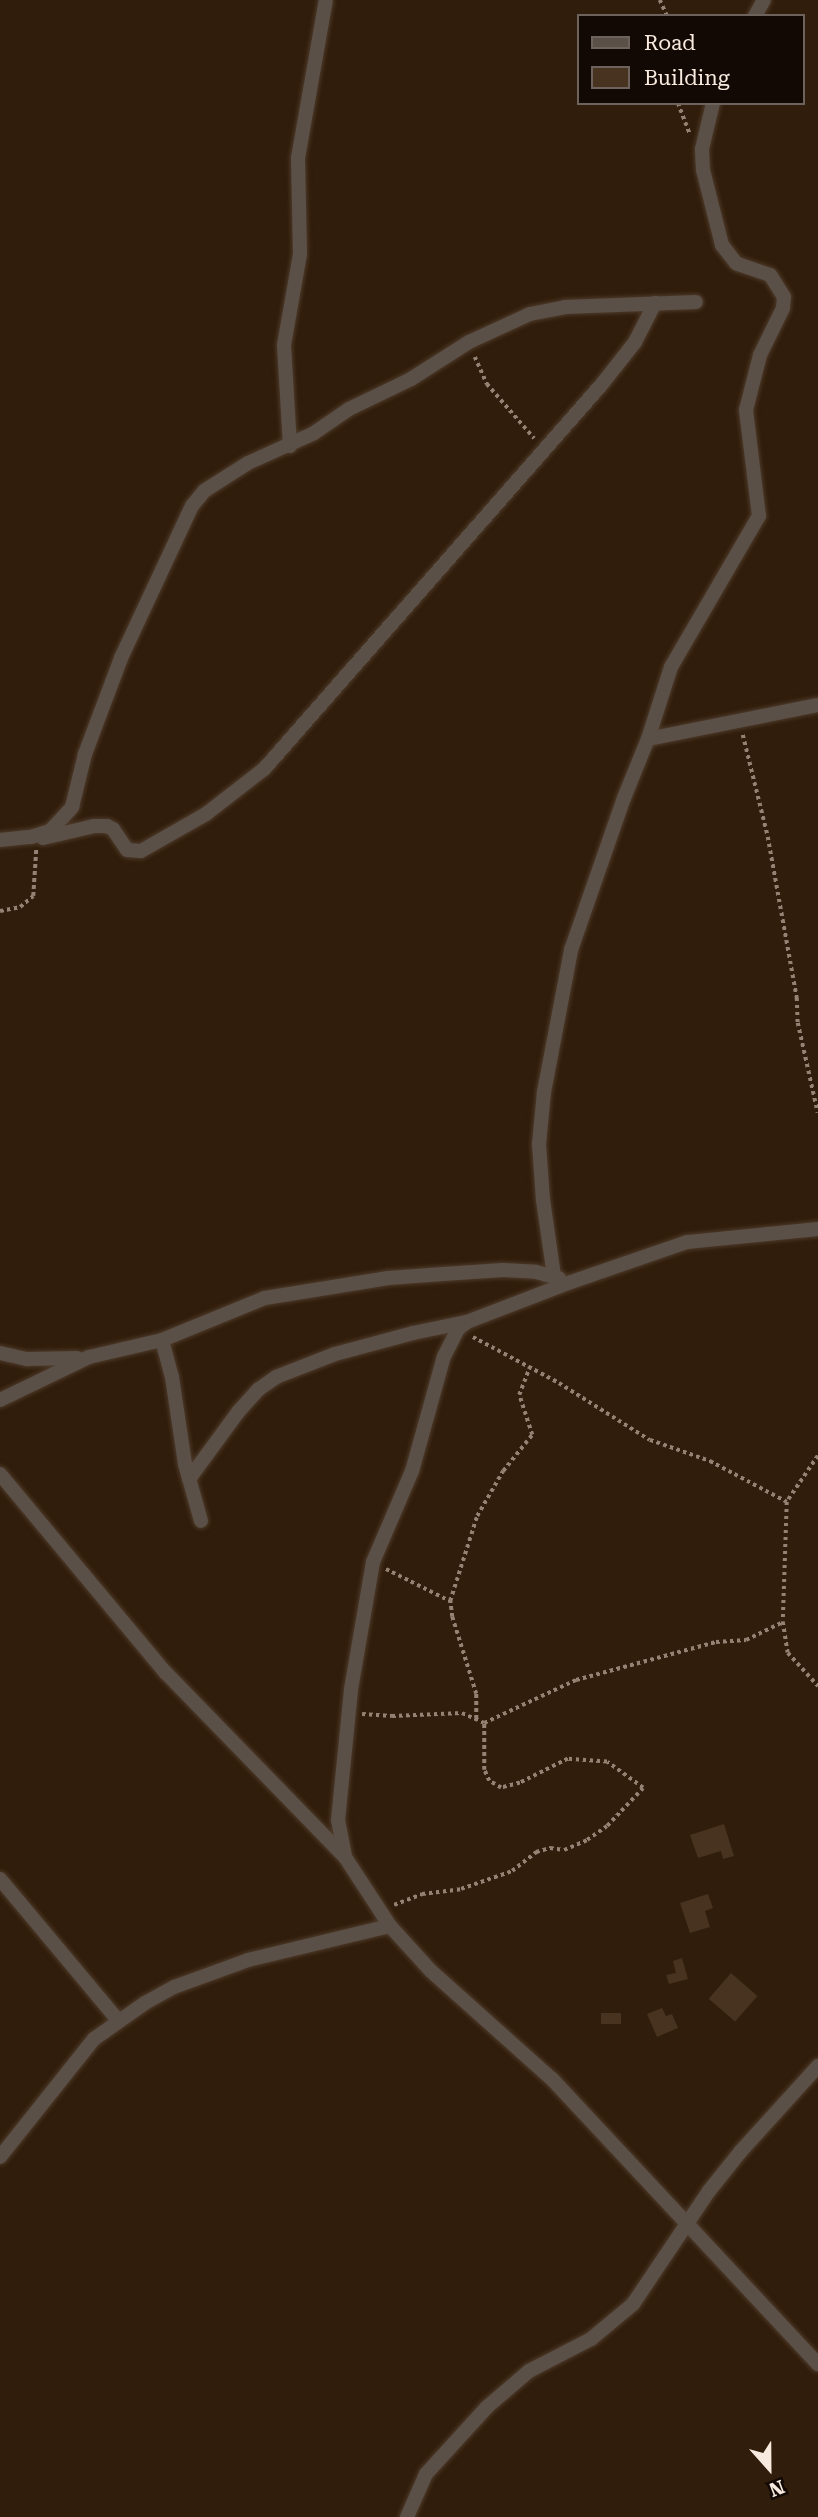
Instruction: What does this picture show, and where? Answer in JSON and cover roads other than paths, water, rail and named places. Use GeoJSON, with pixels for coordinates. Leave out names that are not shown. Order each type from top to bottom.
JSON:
{"type":"FeatureCollection","features":[{"type":"Feature","properties":{"kind":"street"},"geometry":{"type":"LineString","coordinates":[[290,446],[290,408],[284,373],[284,345],[300,254],[298,158],[326,0]]}},
{"type":"Feature","properties":{"kind":"street"},"geometry":{"type":"LineString","coordinates":[[554,1276],[543,1200],[539,1144],[544,1092],[571,950],[624,798],[648,740],[671,667],[742,550],[759,516],[746,410],[763,347],[783,308],[784,297],[774,279],[736,263],[722,244],[703,170],[702,149],[713,105]]}},
{"type":"Feature","properties":{"kind":"street"},"geometry":{"type":"LineString","coordinates":[[33,837],[50,831],[72,807],[85,754],[106,692],[192,506],[204,491],[224,475],[290,446],[469,342],[530,314],[565,307],[696,302]]}},
{"type":"Feature","properties":{"kind":"street"},"geometry":{"type":"LineString","coordinates":[[0,840],[53,837],[94,826],[107,826],[113,829],[127,850],[141,851],[174,834],[236,793],[294,737],[362,655],[602,384],[635,342],[655,303]]}},
{"type":"Feature","properties":{"kind":"street"},"geometry":{"type":"LineString","coordinates":[[648,740],[818,705]]}},
{"type":"Feature","properties":{"kind":"street"},"geometry":{"type":"LineString","coordinates":[[189,1479],[238,1412],[259,1389],[276,1377],[335,1354],[435,1327],[463,1326],[571,1282],[687,1242],[818,1229]]}},
{"type":"Feature","properties":{"kind":"street"},"geometry":{"type":"LineString","coordinates":[[0,1353],[27,1359],[64,1360],[89,1357],[162,1340],[237,1307],[297,1292],[388,1278],[503,1270],[554,1276],[571,1282]]}},
{"type":"Feature","properties":{"kind":"street"},"geometry":{"type":"LineString","coordinates":[[345,1857],[338,1820],[349,1713],[373,1562],[412,1471],[441,1367],[463,1326]]}},
{"type":"Feature","properties":{"kind":"street"},"geometry":{"type":"LineString","coordinates":[[162,1340],[172,1377],[180,1439],[201,1521]]}},
{"type":"Feature","properties":{"kind":"street"},"geometry":{"type":"LineString","coordinates":[[0,1400],[89,1357]]}},
{"type":"Feature","properties":{"kind":"street"},"geometry":{"type":"LineString","coordinates":[[0,1474],[166,1673],[345,1857],[390,1926],[431,1971],[552,2079],[818,2364]]}},
{"type":"Feature","properties":{"kind":"street"},"geometry":{"type":"LineString","coordinates":[[0,1879],[118,2020]]}},
{"type":"Feature","properties":{"kind":"street"},"geometry":{"type":"LineString","coordinates":[[0,2157],[94,2039],[118,2020],[174,1987],[209,1973],[248,1960],[390,1926]]}},
{"type":"Feature","properties":{"kind":"street"},"geometry":{"type":"LineString","coordinates":[[407,2517],[426,2474],[450,2445],[529,2371],[591,2339],[620,2316],[654,2275],[685,2223],[741,2151],[818,2067]]}}]}
